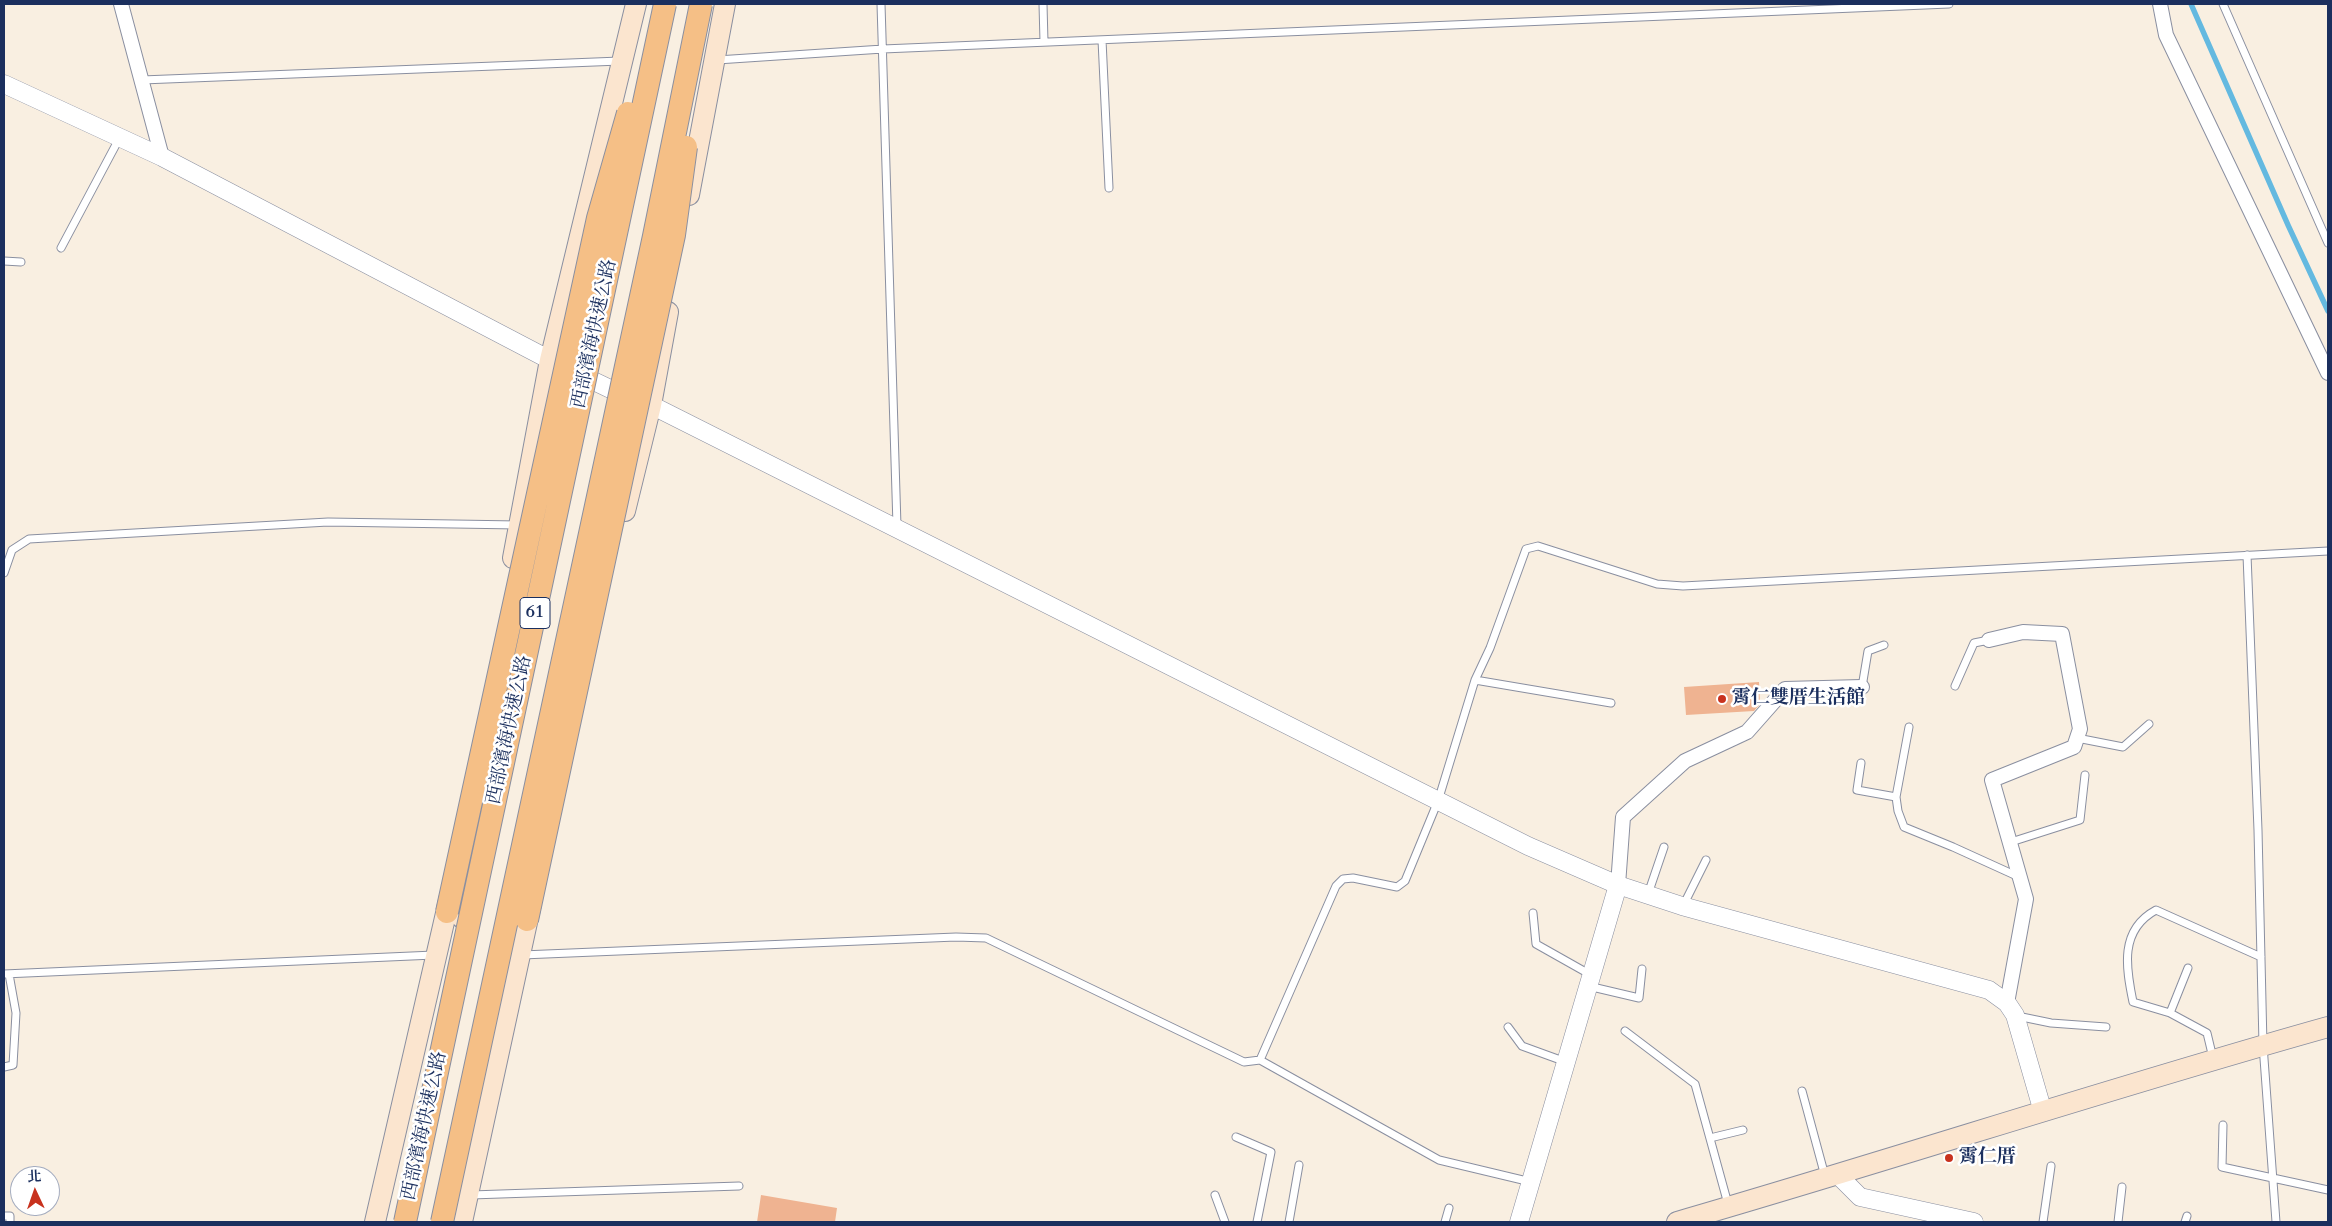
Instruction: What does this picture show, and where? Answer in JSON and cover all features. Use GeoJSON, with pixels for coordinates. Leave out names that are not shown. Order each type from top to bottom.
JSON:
{"type":"FeatureCollection","features":[{"type":"Feature","properties":{"kind":"highway"},"geometry":{"type":"LineString","coordinates":[[447,912],[598,218],[659,4]]}},
{"type":"Feature","properties":{"kind":"highway","name":"西部濱海快速公路"},"geometry":{"type":"LineString","coordinates":[[405,1222],[665,4]]}},
{"type":"Feature","properties":{"kind":"highway","name":"西部濱海快速公路"},"geometry":{"type":"LineString","coordinates":[[442,1222],[654,236],[701,4]]}},
{"type":"Feature","properties":{"kind":"highway"},"geometry":{"type":"LineString","coordinates":[[527,920],[674,235],[706,4]]}},
{"type":"Feature","properties":{"kind":"main road"},"geometry":{"type":"LineString","coordinates":[[375,1222],[447,912],[550,360],[636,4]]}},
{"type":"Feature","properties":{"kind":"main road"},"geometry":{"type":"LineString","coordinates":[[414,1222],[458,1027],[463,892],[578,373],[655,4]]}},
{"type":"Feature","properties":{"kind":"main road"},"geometry":{"type":"LineString","coordinates":[[451,1222],[631,399],[711,4]]}},
{"type":"Feature","properties":{"kind":"main road"},"geometry":{"type":"LineString","coordinates":[[462,1222],[527,920],[651,405],[725,4]]}},
{"type":"Feature","properties":{"kind":"main road"},"geometry":{"type":"LineString","coordinates":[[1677,1222],[1721,1212],[2043,1112],[2328,1027]]}},
{"type":"Feature","properties":{"kind":"street"},"geometry":{"type":"LineString","coordinates":[[121,4],[162,157]]}},
{"type":"Feature","properties":{"kind":"street"},"geometry":{"type":"LineString","coordinates":[[2160,4],[2166,35],[2328,373]]}},
{"type":"Feature","properties":{"kind":"street"},"geometry":{"type":"LineString","coordinates":[[4,84],[162,157],[550,360],[631,399],[651,405],[1528,846],[1618,885],[1682,906],[1989,990],[2011,1009]]}},
{"type":"Feature","properties":{"kind":"street"},"geometry":{"type":"LineString","coordinates":[[1989,640],[2023,632],[2062,634],[2080,729],[2074,747],[1992,780],[2022,878],[2026,899],[2011,1009],[2043,1112]]}},
{"type":"Feature","properties":{"kind":"street"},"geometry":{"type":"LineString","coordinates":[[1519,1222],[1618,885],[1623,817],[1685,761],[1747,732],[1785,689],[1862,686]]}},
{"type":"Feature","properties":{"kind":"street"},"geometry":{"type":"LineString","coordinates":[[1832,1177],[1860,1197],[1951,1220],[1974,1222]]}},
{"type":"Feature","properties":{"kind":"lane"},"geometry":{"type":"LineString","coordinates":[[880,4],[898,529]]}},
{"type":"Feature","properties":{"kind":"lane"},"geometry":{"type":"LineString","coordinates":[[1042,4],[1044,42]]}},
{"type":"Feature","properties":{"kind":"lane"},"geometry":{"type":"LineString","coordinates":[[714,60],[883,49],[1949,4]]}},
{"type":"Feature","properties":{"kind":"lane"},"geometry":{"type":"LineString","coordinates":[[2222,4],[2328,243]]}},
{"type":"Feature","properties":{"kind":"lane"},"geometry":{"type":"LineString","coordinates":[[1102,40],[1109,188]]}},
{"type":"Feature","properties":{"kind":"lane"},"geometry":{"type":"LineString","coordinates":[[142,80],[622,61]]}},
{"type":"Feature","properties":{"kind":"lane"},"geometry":{"type":"LineString","coordinates":[[61,248],[120,137]]}},
{"type":"Feature","properties":{"kind":"lane"},"geometry":{"type":"LineString","coordinates":[[4,261],[22,262]]}},
{"type":"Feature","properties":{"kind":"lane"},"geometry":{"type":"LineString","coordinates":[[4,573],[12,550],[29,539],[328,522],[519,525]]}},
{"type":"Feature","properties":{"kind":"lane"},"geometry":{"type":"LineString","coordinates":[[1260,1060],[1336,886],[1343,879],[1353,878],[1397,888],[1405,881],[1438,801],[1475,680],[1490,648],[1526,548],[1538,546],[1657,584],[1683,586],[2328,551]]}},
{"type":"Feature","properties":{"kind":"lane"},"geometry":{"type":"LineString","coordinates":[[2247,556],[2258,830],[2263,1045],[2276,1222]]}},
{"type":"Feature","properties":{"kind":"lane"},"geometry":{"type":"LineString","coordinates":[[1955,686],[1974,643],[1989,640]]}},
{"type":"Feature","properties":{"kind":"lane"},"geometry":{"type":"LineString","coordinates":[[1862,686],[1868,651],[1884,646]]}},
{"type":"Feature","properties":{"kind":"lane"},"geometry":{"type":"LineString","coordinates":[[1475,680],[1611,703]]}},
{"type":"Feature","properties":{"kind":"lane"},"geometry":{"type":"LineString","coordinates":[[2077,738],[2123,747],[2149,724]]}},
{"type":"Feature","properties":{"kind":"lane"},"geometry":{"type":"LineString","coordinates":[[1909,727],[1896,798],[1898,811],[1904,827],[2022,878]]}},
{"type":"Feature","properties":{"kind":"lane"},"geometry":{"type":"LineString","coordinates":[[1861,763],[1857,790],[1896,798]]}},
{"type":"Feature","properties":{"kind":"lane"},"geometry":{"type":"LineString","coordinates":[[2011,842],[2080,820],[2085,775]]}},
{"type":"Feature","properties":{"kind":"lane"},"geometry":{"type":"LineString","coordinates":[[1648,895],[1664,847]]}},
{"type":"Feature","properties":{"kind":"lane"},"geometry":{"type":"LineString","coordinates":[[1682,906],[1706,860]]}},
{"type":"Feature","properties":{"kind":"lane"},"geometry":{"type":"LineString","coordinates":[[2214,1060],[2208,1033],[2170,1013],[2133,1002],[2126,967],[2129,943],[2144,917],[2156,910],[2261,957]]}},
{"type":"Feature","properties":{"kind":"lane"},"geometry":{"type":"LineString","coordinates":[[1533,913],[1536,944],[1590,981],[1639,998],[1642,969]]}},
{"type":"Feature","properties":{"kind":"lane"},"geometry":{"type":"LineString","coordinates":[[519,956],[956,937],[986,938],[1244,1062],[1260,1060],[1439,1160],[1531,1182]]}},
{"type":"Feature","properties":{"kind":"lane"},"geometry":{"type":"LineString","coordinates":[[4,1066],[12,1065],[16,1013],[6,974],[437,955]]}},
{"type":"Feature","properties":{"kind":"lane"},"geometry":{"type":"LineString","coordinates":[[2170,1013],[2188,968]]}},
{"type":"Feature","properties":{"kind":"lane"},"geometry":{"type":"LineString","coordinates":[[2011,1009],[2050,1023],[2106,1026]]}},
{"type":"Feature","properties":{"kind":"lane"},"geometry":{"type":"LineString","coordinates":[[1508,1027],[1522,1046],[1566,1062]]}},
{"type":"Feature","properties":{"kind":"lane"},"geometry":{"type":"LineString","coordinates":[[1625,1031],[1695,1084],[1710,1138],[1721,1212]]}},
{"type":"Feature","properties":{"kind":"lane"},"geometry":{"type":"LineString","coordinates":[[1802,1091],[1832,1177]]}},
{"type":"Feature","properties":{"kind":"lane"},"geometry":{"type":"LineString","coordinates":[[2223,1125],[2222,1167],[2328,1190]]}},
{"type":"Feature","properties":{"kind":"lane"},"geometry":{"type":"LineString","coordinates":[[1710,1138],[1743,1130]]}},
{"type":"Feature","properties":{"kind":"lane"},"geometry":{"type":"LineString","coordinates":[[1236,1137],[1271,1152],[1257,1222]]}},
{"type":"Feature","properties":{"kind":"lane"},"geometry":{"type":"LineString","coordinates":[[1289,1222],[1299,1165]]}},
{"type":"Feature","properties":{"kind":"lane"},"geometry":{"type":"LineString","coordinates":[[2043,1222],[2051,1166]]}},
{"type":"Feature","properties":{"kind":"lane"},"geometry":{"type":"LineString","coordinates":[[468,1195],[739,1186]]}},
{"type":"Feature","properties":{"kind":"lane"},"geometry":{"type":"LineString","coordinates":[[2118,1222],[2122,1187]]}},
{"type":"Feature","properties":{"kind":"lane"},"geometry":{"type":"LineString","coordinates":[[1215,1195],[1225,1222]]}},
{"type":"Feature","properties":{"kind":"lane"},"geometry":{"type":"LineString","coordinates":[[1445,1222],[1449,1208]]}},
{"type":"Feature","properties":{"kind":"lane"},"geometry":{"type":"LineString","coordinates":[[4,1216],[10,1216],[10,1222]]}},
{"type":"Feature","properties":{"kind":"building","name":"霄仁雙厝生活館"},"geometry":{"type":"Polygon","coordinates":[[[1759,682],[1760,704],[1754,711],[1686,715],[1684,687],[1759,682]]]}},
{"type":"Feature","properties":{"kind":"building"},"geometry":{"type":"Polygon","coordinates":[[[761,1195],[837,1208],[835,1222],[757,1222],[761,1195]]]}},
{"type":"Feature","properties":{"kind":"waterway"},"geometry":{"type":"LineString","coordinates":[[2191,4],[2328,311]]}},
{"type":"Feature","properties":{"kind":"place","name":"霄仁雙厝生活館"},"geometry":{"type":"Point","coordinates":[1722,699]}},
{"type":"Feature","properties":{"kind":"place","name":"霄仁厝"},"geometry":{"type":"Point","coordinates":[1949,1158]}}]}
